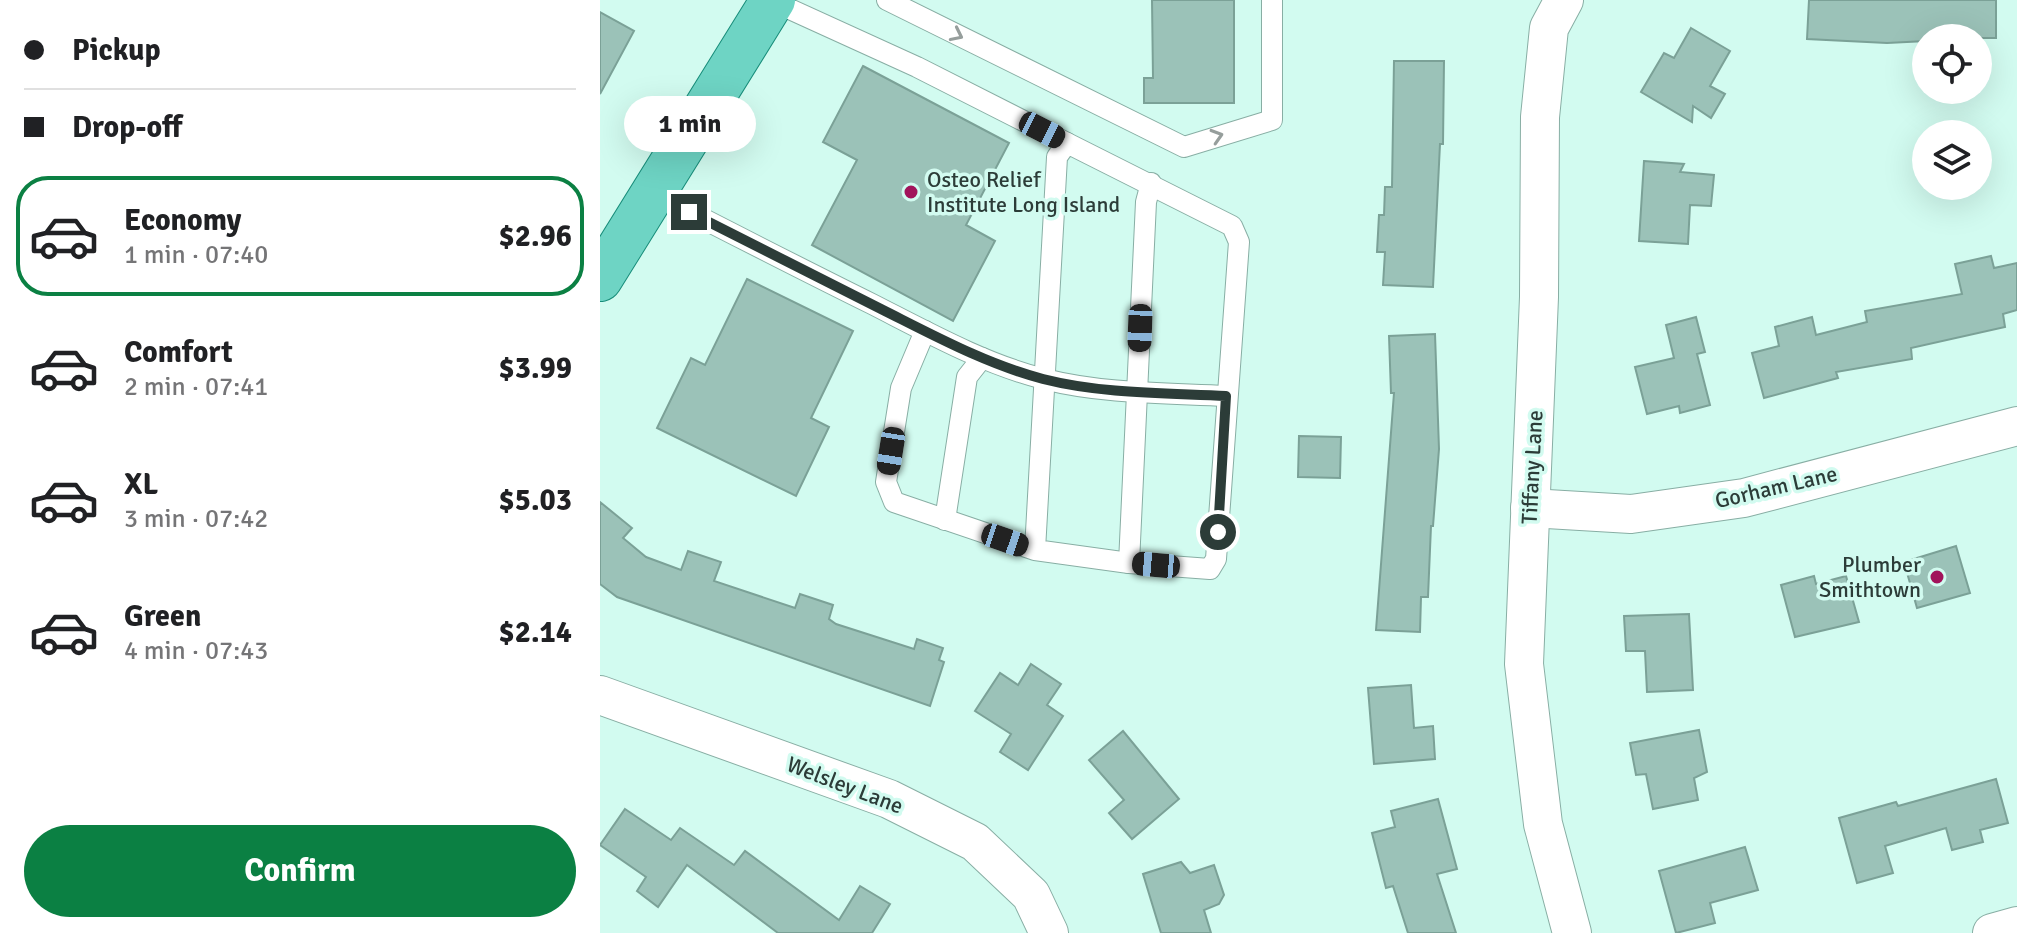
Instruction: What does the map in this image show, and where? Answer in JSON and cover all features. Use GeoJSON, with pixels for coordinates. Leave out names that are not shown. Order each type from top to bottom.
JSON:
{"type":"FeatureCollection","features":[{"type":"Feature","properties":{"kind":"main road"},"geometry":{"type":"LineString","coordinates":[[600,279],[773,0]]}},
{"type":"Feature","properties":{"kind":"street","name":"Tiffany Lane"},"geometry":{"type":"LineString","coordinates":[[1564,0],[1549,28],[1540,117],[1539,297],[1524,664],[1543,824],[1572,933]]}},
{"type":"Feature","properties":{"kind":"street","name":"Gorham Lane"},"geometry":{"type":"LineString","coordinates":[[1530,508],[1631,514],[1744,498],[2017,426]]}},
{"type":"Feature","properties":{"kind":"street","name":"Welsley Lane"},"geometry":{"type":"LineString","coordinates":[[600,695],[889,799],[975,842],[1031,895],[1049,933]]}},
{"type":"Feature","properties":{"kind":"street"},"geometry":{"type":"LineString","coordinates":[[1992,933],[2017,926]]}},
{"type":"Feature","properties":{"kind":"lane"},"geometry":{"type":"LineString","coordinates":[[773,0],[917,67],[1232,226],[1239,242],[1216,559],[1210,569],[1129,563],[1035,550],[894,502],[886,482],[901,388],[925,331]]}},
{"type":"Feature","properties":{"kind":"lane"},"geometry":{"type":"LineString","coordinates":[[887,0],[1184,147],[1272,120],[1272,0]]}},
{"type":"Feature","properties":{"kind":"lane"},"geometry":{"type":"LineString","coordinates":[[1035,550],[1057,157],[1067,143]]}},
{"type":"Feature","properties":{"kind":"lane"},"geometry":{"type":"LineString","coordinates":[[1129,563],[1146,202],[1151,183]]}},
{"type":"Feature","properties":{"kind":"lane"},"geometry":{"type":"LineString","coordinates":[[655,194],[982,358],[1045,379],[1138,391],[1226,396]]}},
{"type":"Feature","properties":{"kind":"lane"},"geometry":{"type":"LineString","coordinates":[[945,520],[967,377],[982,358]]}},
{"type":"Feature","properties":{"kind":"building"},"geometry":{"type":"Polygon","coordinates":[[[1152,0],[1234,0],[1234,103],[1144,103],[1144,78],[1153,78],[1152,0]]]}},
{"type":"Feature","properties":{"kind":"building"},"geometry":{"type":"Polygon","coordinates":[[[1809,0],[1996,0],[1996,38],[1992,38],[1992,24],[1912,24],[1912,42],[1807,39],[1809,0]]]}},
{"type":"Feature","properties":{"kind":"building"},"geometry":{"type":"Polygon","coordinates":[[[600,12],[634,31],[600,94],[600,12]]]}},
{"type":"Feature","properties":{"kind":"building"},"geometry":{"type":"Polygon","coordinates":[[[1691,28],[1730,51],[1710,86],[1725,94],[1711,118],[1693,106],[1692,122],[1641,92],[1664,53],[1674,58],[1691,28]]]}},
{"type":"Feature","properties":{"kind":"building"},"geometry":{"type":"Polygon","coordinates":[[[1394,61],[1444,61],[1443,144],[1440,144],[1433,287],[1383,285],[1385,252],[1377,252],[1379,215],[1384,215],[1385,187],[1392,187],[1394,61]]]}},
{"type":"Feature","properties":{"kind":"building","name":"Osteo Relief Institute Long Island"},"geometry":{"type":"Polygon","coordinates":[[[863,66],[1009,143],[966,225],[995,241],[953,321],[812,245],[857,160],[823,142],[863,66]]]}},
{"type":"Feature","properties":{"kind":"building"},"geometry":{"type":"Polygon","coordinates":[[[1644,161],[1684,164],[1680,172],[1714,175],[1711,206],[1690,205],[1688,244],[1639,241],[1644,161]]]}},
{"type":"Feature","properties":{"kind":"building"},"geometry":{"type":"Polygon","coordinates":[[[1991,256],[1994,268],[2017,263],[2017,310],[2003,314],[2005,327],[1911,348],[1912,359],[1836,372],[1838,378],[1764,398],[1752,353],[1779,346],[1775,327],[1812,317],[1816,335],[1867,322],[1865,311],[1962,294],[1955,264],[1991,256]]]}},
{"type":"Feature","properties":{"kind":"building"},"geometry":{"type":"Polygon","coordinates":[[[747,279],[853,331],[811,418],[829,427],[796,496],[657,428],[691,358],[705,365],[747,279]]]}},
{"type":"Feature","properties":{"kind":"building"},"geometry":{"type":"Polygon","coordinates":[[[1696,317],[1705,352],[1697,354],[1710,405],[1680,413],[1679,406],[1647,414],[1635,367],[1674,358],[1666,325],[1696,317]]]}},
{"type":"Feature","properties":{"kind":"building"},"geometry":{"type":"Polygon","coordinates":[[[1435,334],[1439,449],[1428,597],[1421,597],[1420,632],[1376,630],[1394,393],[1391,393],[1389,336],[1435,334]]]}},
{"type":"Feature","properties":{"kind":"building"},"geometry":{"type":"Polygon","coordinates":[[[1299,436],[1341,437],[1340,478],[1298,477],[1299,436]]]}},
{"type":"Feature","properties":{"kind":"building"},"geometry":{"type":"Polygon","coordinates":[[[600,502],[632,528],[623,538],[646,557],[681,570],[688,551],[721,562],[714,581],[795,608],[800,594],[833,605],[829,619],[836,624],[914,649],[917,639],[943,648],[939,660],[944,662],[930,706],[617,597],[600,584],[600,502]]]}},
{"type":"Feature","properties":{"kind":"building","name":"Plumber Smithtown"},"geometry":{"type":"Polygon","coordinates":[[[1956,546],[1970,593],[1917,608],[1904,562],[1956,546]]]}},
{"type":"Feature","properties":{"kind":"building"},"geometry":{"type":"Polygon","coordinates":[[[1814,576],[1816,584],[1846,576],[1859,622],[1795,637],[1781,585],[1814,576]]]}},
{"type":"Feature","properties":{"kind":"building"},"geometry":{"type":"Polygon","coordinates":[[[1689,614],[1693,690],[1647,692],[1645,651],[1626,651],[1624,616],[1689,614]]]}},
{"type":"Feature","properties":{"kind":"building"},"geometry":{"type":"Polygon","coordinates":[[[1031,664],[1061,684],[1047,705],[1063,716],[1028,770],[1000,752],[1011,734],[975,711],[1000,673],[1018,685],[1031,664]]]}},
{"type":"Feature","properties":{"kind":"building"},"geometry":{"type":"Polygon","coordinates":[[[1411,685],[1414,728],[1433,726],[1435,759],[1374,764],[1368,688],[1411,685]]]}},
{"type":"Feature","properties":{"kind":"building"},"geometry":{"type":"Polygon","coordinates":[[[1699,730],[1707,772],[1694,778],[1698,800],[1653,809],[1646,774],[1636,775],[1630,743],[1699,730]]]}},
{"type":"Feature","properties":{"kind":"building"},"geometry":{"type":"Polygon","coordinates":[[[1123,731],[1179,799],[1132,839],[1109,813],[1124,800],[1089,760],[1123,731]]]}},
{"type":"Feature","properties":{"kind":"building"},"geometry":{"type":"Polygon","coordinates":[[[1996,779],[2008,823],[1980,830],[1983,842],[1952,850],[1946,828],[1885,846],[1893,873],[1857,883],[1839,818],[1896,802],[1898,806],[1996,779]]]}},
{"type":"Feature","properties":{"kind":"building"},"geometry":{"type":"Polygon","coordinates":[[[1438,799],[1457,869],[1437,874],[1456,933],[1408,933],[1393,886],[1386,888],[1372,833],[1395,827],[1391,811],[1438,799]]]}},
{"type":"Feature","properties":{"kind":"building"},"geometry":{"type":"Polygon","coordinates":[[[625,809],[671,840],[680,828],[734,865],[745,851],[839,920],[860,886],[890,904],[872,933],[778,933],[687,865],[658,907],[637,891],[646,877],[600,845],[625,809]]]}},
{"type":"Feature","properties":{"kind":"building"},"geometry":{"type":"Polygon","coordinates":[[[1745,847],[1758,890],[1710,903],[1715,923],[1676,933],[1659,871],[1745,847]]]}},
{"type":"Feature","properties":{"kind":"building"},"geometry":{"type":"Polygon","coordinates":[[[1181,862],[1190,873],[1214,865],[1224,895],[1219,904],[1204,910],[1211,933],[1161,933],[1143,874],[1181,862]]]}},
{"type":"Feature","properties":{"kind":"place","name":"Osteo Relief Institute Long Island"},"geometry":{"type":"Point","coordinates":[911,192]}},
{"type":"Feature","properties":{"kind":"place","name":"Plumber Smithtown"},"geometry":{"type":"Point","coordinates":[1937,577]}},
{"type":"Feature","properties":{"kind":"route"},"geometry":{"type":"LineString","coordinates":[[689,212],[925,331],[1013,369],[1089,387],[1226,396],[1218,532]]}}]}
